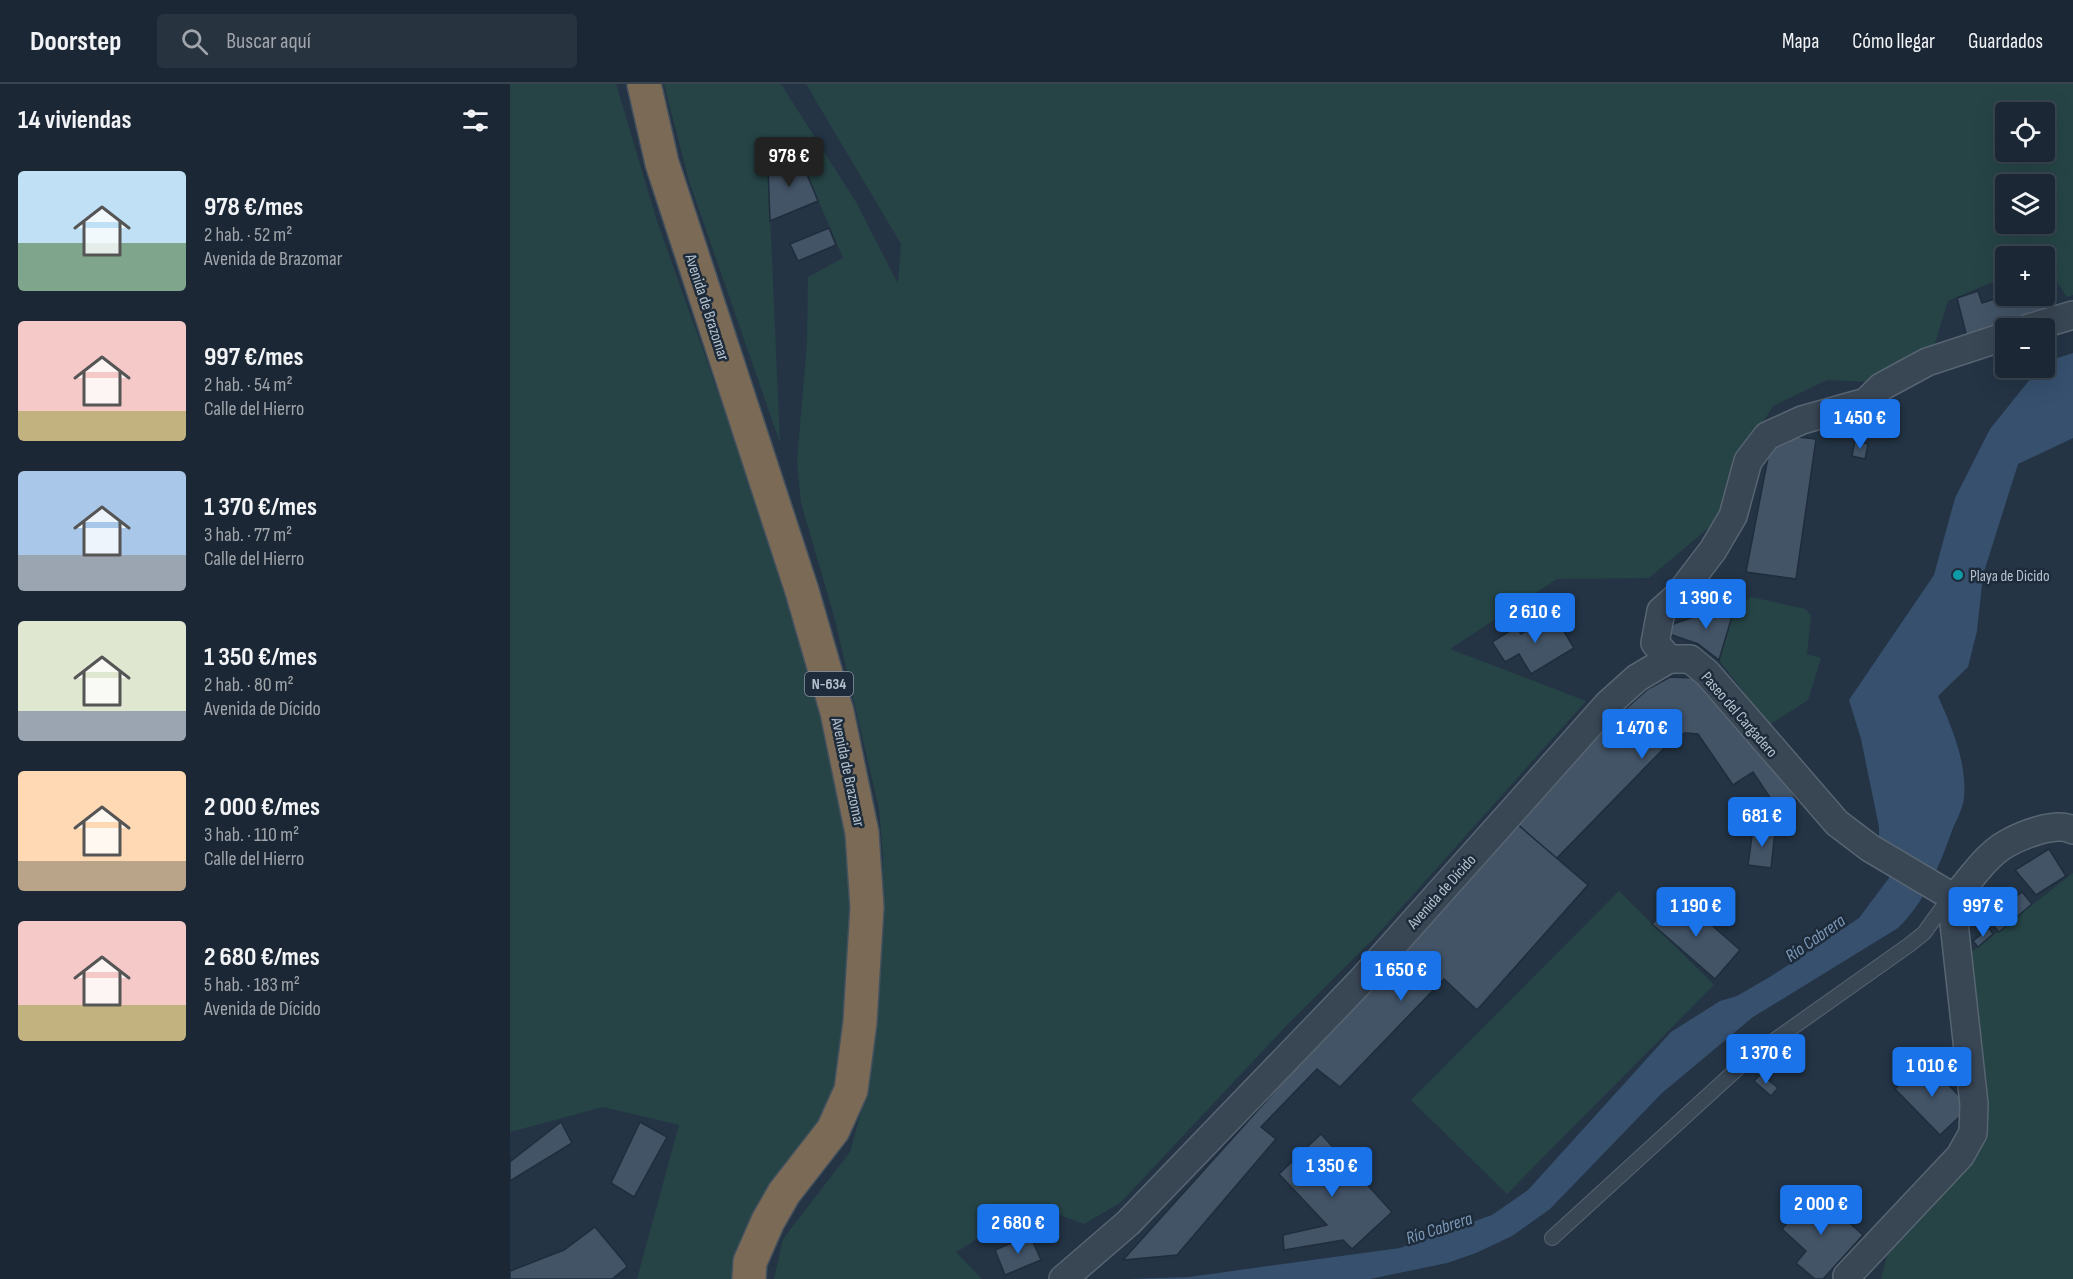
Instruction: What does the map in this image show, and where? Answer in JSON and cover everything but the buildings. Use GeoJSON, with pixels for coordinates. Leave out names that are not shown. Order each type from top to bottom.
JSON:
{"type":"FeatureCollection","features":[{"type":"Feature","properties":{"kind":"highway","name":"Avenida de Brazomar"},"geometry":{"type":"LineString","coordinates":[[644,84],[662,163],[802,591],[834,701],[862,833],[867,907],[860,1022],[851,1090],[833,1130],[784,1193],[768,1221],[750,1262],[749,1279]]}},
{"type":"Feature","properties":{"kind":"street"},"geometry":{"type":"LineString","coordinates":[[2055,320],[2073,315]]}},
{"type":"Feature","properties":{"kind":"street"},"geometry":{"type":"LineString","coordinates":[[1669,659],[1655,644],[1661,610],[1678,596],[1713,550],[1733,516],[1748,461],[1767,436],[1802,420],[1866,402],[1881,387],[1928,362],[1995,340]]}},
{"type":"Feature","properties":{"kind":"street","name":"Paseo del Cargadero"},"geometry":{"type":"LineString","coordinates":[[1669,659],[1690,659],[1707,673],[1837,823],[1870,848],[1951,896]]}},
{"type":"Feature","properties":{"kind":"street","name":"Avenida de Dícido"},"geometry":{"type":"LineString","coordinates":[[1063,1279],[1128,1223],[1361,981],[1608,704],[1637,678],[1669,659]]}},
{"type":"Feature","properties":{"kind":"street"},"geometry":{"type":"LineString","coordinates":[[1847,1276],[1960,1156],[1973,1133],[1974,1104],[1951,896],[1960,891],[2005,844],[2041,831],[2066,826],[2073,830]]}},
{"type":"Feature","properties":{"kind":"lane"},"geometry":{"type":"LineString","coordinates":[[1552,1238],[1748,1059],[1924,933],[1951,896]]}},
{"type":"Feature","properties":{"kind":"green space"},"geometry":{"type":"Polygon","coordinates":[[[510,84],[616,84],[657,221],[816,668],[848,822],[857,934],[845,1070],[827,1119],[737,1256],[732,1279],[637,1279],[679,1125],[603,1107],[510,1132],[510,84]]]}},
{"type":"Feature","properties":{"kind":"green space"},"geometry":{"type":"Polygon","coordinates":[[[664,84],[781,84],[856,202],[898,284],[901,244],[806,84],[2073,84],[2073,295],[2067,297],[2055,279],[2055,246],[1995,246],[1995,281],[1948,301],[1934,346],[1870,382],[1827,380],[1773,406],[1741,457],[1724,515],[1649,578],[1557,579],[1450,649],[1586,701],[1376,936],[1286,1026],[1120,1203],[1084,1224],[1060,1215],[1018,1214],[956,1252],[982,1279],[774,1279],[783,1239],[850,1152],[870,1080],[881,940],[883,857],[879,809],[834,616],[801,503],[797,461],[807,343],[808,277],[843,258],[799,155],[768,168],[780,443],[689,181],[664,84]]]}},
{"type":"Feature","properties":{"kind":"green space"},"geometry":{"type":"Polygon","coordinates":[[[1751,597],[1806,609],[1811,616],[1807,654],[1821,658],[1808,700],[1769,725],[1719,660],[1733,613],[1751,597]]]}},
{"type":"Feature","properties":{"kind":"green space"},"geometry":{"type":"Polygon","coordinates":[[[2073,873],[2073,1279],[1881,1279],[1890,1244],[1970,1156],[1965,957],[2073,873]]]}},
{"type":"Feature","properties":{"kind":"green space"},"geometry":{"type":"Polygon","coordinates":[[[1619,891],[1714,985],[1507,1194],[1411,1100],[1619,891]]]}},
{"type":"Feature","properties":{"kind":"water"},"geometry":{"type":"Polygon","coordinates":[[[2073,353],[2073,438],[2018,464],[1983,575],[1977,631],[1968,667],[1938,696],[1961,758],[1964,785],[1961,810],[1931,881],[1917,906],[1898,928],[1753,1017],[1662,1093],[1550,1209],[1512,1236],[1476,1253],[1447,1263],[1370,1279],[1128,1279],[1189,1277],[1400,1248],[1492,1215],[1528,1190],[1671,1032],[1720,1001],[1737,996],[1773,975],[1859,918],[1889,878],[1888,849],[1879,842],[1879,827],[1861,739],[1849,700],[1934,575],[1955,498],[1990,429],[2031,378],[2055,378],[2055,359],[2073,353]]]}},
{"type":"Feature","properties":{"kind":"place","name":"Playa de Dicido"},"geometry":{"type":"Point","coordinates":[1958,575]}},
{"type":"Feature","properties":{"kind":"water label","name":"Río Cabrera"},"geometry":{"type":"Point","coordinates":[1815,938]}},
{"type":"Feature","properties":{"kind":"water label","name":"Río Cabrera"},"geometry":{"type":"Point","coordinates":[1439,1228]}}]}
